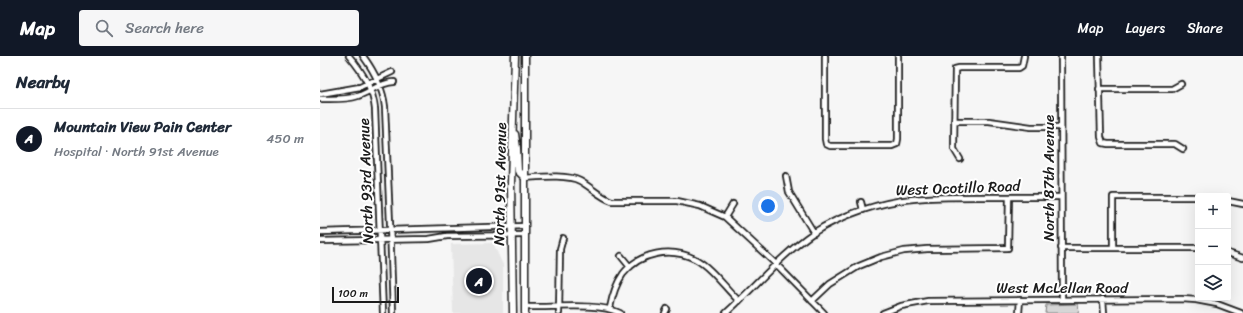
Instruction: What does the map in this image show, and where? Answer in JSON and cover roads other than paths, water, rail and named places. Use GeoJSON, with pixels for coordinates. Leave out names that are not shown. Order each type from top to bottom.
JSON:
{"type":"FeatureCollection","features":[{"type":"Feature","properties":{"kind":"main road","name":"North 91st Avenue"},"geometry":{"type":"LineString","coordinates":[[513,313],[511,183],[515,56]]}},
{"type":"Feature","properties":{"kind":"main road","name":"North 91st Avenue"},"geometry":{"type":"LineString","coordinates":[[525,56],[525,310]]}},
{"type":"Feature","properties":{"kind":"main road"},"geometry":{"type":"LineString","coordinates":[[513,127],[518,148],[518,171],[524,178]]}},
{"type":"Feature","properties":{"kind":"street","name":"North 93rd Avenue"},"geometry":{"type":"LineString","coordinates":[[349,56],[361,71],[368,84],[375,105],[383,313]]}},
{"type":"Feature","properties":{"kind":"street","name":"North 93rd Avenue"},"geometry":{"type":"LineString","coordinates":[[363,56],[380,86],[384,102],[387,128],[393,313]]}},
{"type":"Feature","properties":{"kind":"street"},"geometry":{"type":"LineString","coordinates":[[824,56],[826,144],[830,146],[892,146],[897,144],[898,139],[898,56]]}},
{"type":"Feature","properties":{"kind":"street"},"geometry":{"type":"LineString","coordinates":[[960,159],[954,149],[955,69],[1019,68],[1022,66],[1024,56]]}},
{"type":"Feature","properties":{"kind":"street","name":"North 87th Avenue"},"geometry":{"type":"LineString","coordinates":[[1061,56],[1062,300]]}},
{"type":"Feature","properties":{"kind":"street"},"geometry":{"type":"LineString","coordinates":[[1100,56],[1099,89],[1101,137],[1103,143],[1175,144],[1183,149]]}},
{"type":"Feature","properties":{"kind":"street"},"geometry":{"type":"LineString","coordinates":[[320,94],[353,89],[368,84],[392,72]]}},
{"type":"Feature","properties":{"kind":"street"},"geometry":{"type":"LineString","coordinates":[[320,99],[353,97],[384,84],[394,82]]}},
{"type":"Feature","properties":{"kind":"street"},"geometry":{"type":"LineString","coordinates":[[1099,89],[1172,89],[1181,84]]}},
{"type":"Feature","properties":{"kind":"street"},"geometry":{"type":"LineString","coordinates":[[954,121],[989,121],[1032,127],[1061,127]]}},
{"type":"Feature","properties":{"kind":"street"},"geometry":{"type":"LineString","coordinates":[[786,176],[789,192],[814,233]]}},
{"type":"Feature","properties":{"kind":"street"},"geometry":{"type":"LineString","coordinates":[[524,178],[569,178],[582,182],[606,199],[612,201],[677,201],[700,206],[725,217],[777,265],[824,313]]}},
{"type":"Feature","properties":{"kind":"street"},"geometry":{"type":"LineString","coordinates":[[812,301],[830,284],[859,266],[881,257],[904,251],[927,249],[1008,248],[1009,197]]}},
{"type":"Feature","properties":{"kind":"street","name":"West Ocotillo Road"},"geometry":{"type":"LineString","coordinates":[[777,265],[814,233],[838,220],[863,210],[889,203],[911,199],[1061,197]]}},
{"type":"Feature","properties":{"kind":"street"},"geometry":{"type":"LineString","coordinates":[[1113,248],[1113,197],[1195,197]]}},
{"type":"Feature","properties":{"kind":"street"},"geometry":{"type":"LineString","coordinates":[[861,202],[863,210]]}},
{"type":"Feature","properties":{"kind":"street"},"geometry":{"type":"LineString","coordinates":[[1231,202],[1243,204]]}},
{"type":"Feature","properties":{"kind":"street"},"geometry":{"type":"LineString","coordinates":[[725,217],[733,204]]}},
{"type":"Feature","properties":{"kind":"street"},"geometry":{"type":"LineString","coordinates":[[320,232],[525,226]]}},
{"type":"Feature","properties":{"kind":"street"},"geometry":{"type":"LineString","coordinates":[[320,241],[525,235]]}},
{"type":"Feature","properties":{"kind":"street"},"geometry":{"type":"LineString","coordinates":[[559,313],[560,249],[563,238]]}},
{"type":"Feature","properties":{"kind":"street"},"geometry":{"type":"LineString","coordinates":[[1061,248],[1195,248]]}},
{"type":"Feature","properties":{"kind":"street"},"geometry":{"type":"LineString","coordinates":[[610,308],[622,276],[630,267],[641,259],[658,253],[679,253],[695,260],[705,266],[739,301]]}},
{"type":"Feature","properties":{"kind":"street"},"geometry":{"type":"LineString","coordinates":[[1231,254],[1243,258]]}},
{"type":"Feature","properties":{"kind":"street"},"geometry":{"type":"LineString","coordinates":[[621,256],[630,267]]}},
{"type":"Feature","properties":{"kind":"street"},"geometry":{"type":"LineString","coordinates":[[726,313],[777,265]]}},
{"type":"Feature","properties":{"kind":"street"},"geometry":{"type":"LineString","coordinates":[[1103,299],[1104,313]]}},
{"type":"Feature","properties":{"kind":"street","name":"West McLellan Road"},"geometry":{"type":"LineString","coordinates":[[883,313],[901,306],[928,301],[1103,299],[1196,300],[1217,304],[1240,313]]}},
{"type":"Feature","properties":{"kind":"street"},"geometry":{"type":"LineString","coordinates":[[1019,313],[1020,300]]}},
{"type":"Feature","properties":{"kind":"street"},"geometry":{"type":"LineString","coordinates":[[525,310],[559,307],[610,308],[620,313]]}},
{"type":"Feature","properties":{"kind":"place","name":"Mountain View Pain Center"},"geometry":{"type":"Point","coordinates":[479,281]}}]}
